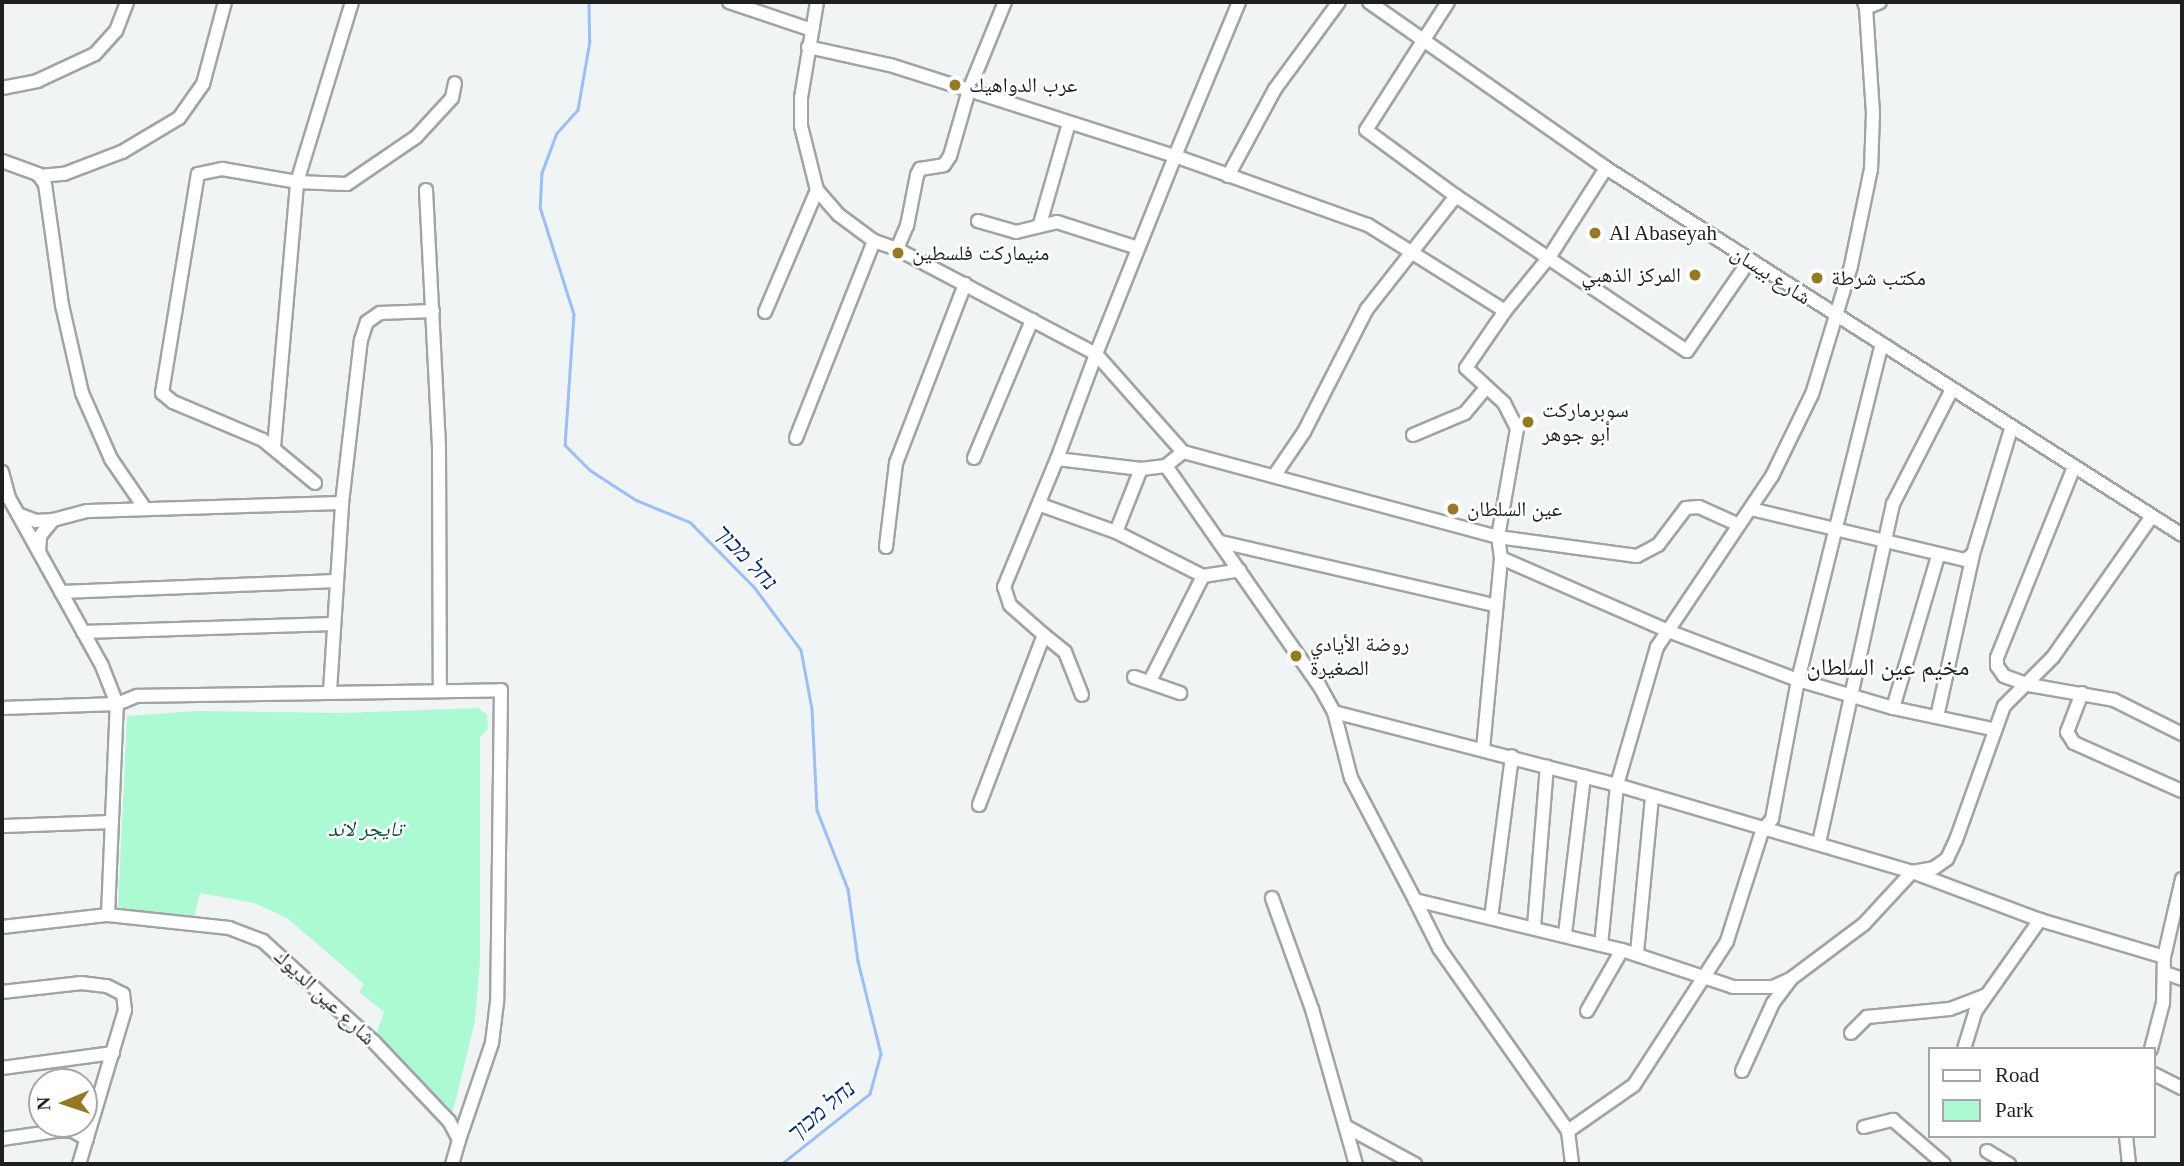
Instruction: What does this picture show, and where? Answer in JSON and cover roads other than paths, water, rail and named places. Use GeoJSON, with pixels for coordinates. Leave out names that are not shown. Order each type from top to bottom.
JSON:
{"type":"FeatureCollection","features":[{"type":"Feature","properties":{"kind":"street"},"geometry":{"type":"LineString","coordinates":[[2,88],[37,81],[95,54],[116,32],[127,2]]}},
{"type":"Feature","properties":{"kind":"street"},"geometry":{"type":"LineString","coordinates":[[2,161],[40,176],[64,173],[122,152],[179,118],[206,76],[226,2]]}},
{"type":"Feature","properties":{"kind":"street"},"geometry":{"type":"LineString","coordinates":[[274,447],[297,182],[352,2]]}},
{"type":"Feature","properties":{"kind":"street"},"geometry":{"type":"LineString","coordinates":[[729,2],[812,30]]}},
{"type":"Feature","properties":{"kind":"street"},"geometry":{"type":"LineString","coordinates":[[817,2],[808,47],[802,126],[817,190],[839,215],[874,242],[897,249],[1097,354],[1184,452],[1497,537],[1637,556],[1658,545],[1686,508],[1699,507],[1737,524]]}},
{"type":"Feature","properties":{"kind":"street"},"geometry":{"type":"LineString","coordinates":[[897,249],[907,226],[917,175],[920,169],[944,165],[950,156],[969,90],[1005,2]]}},
{"type":"Feature","properties":{"kind":"street"},"geometry":{"type":"LineString","coordinates":[[1082,695],[1065,652],[1010,605],[1004,587],[1041,505],[1138,248],[1239,2]]}},
{"type":"Feature","properties":{"kind":"street"},"geometry":{"type":"LineString","coordinates":[[1227,176],[1275,89],[1339,2]]}},
{"type":"Feature","properties":{"kind":"street","name":"شارع بيسان"},"geometry":{"type":"LineString","coordinates":[[1369,2],[1419,41],[1606,168],[1951,391],[2182,535]]}},
{"type":"Feature","properties":{"kind":"street"},"geometry":{"type":"LineString","coordinates":[[1448,2],[1419,41],[1366,130],[1456,197],[1550,256],[1689,351],[1749,261]]}},
{"type":"Feature","properties":{"kind":"street"},"geometry":{"type":"LineString","coordinates":[[1601,944],[1617,785],[1649,667],[1668,631],[1737,524],[1751,509],[1812,394],[1851,265],[1873,156],[1865,5],[1880,2]]}},
{"type":"Feature","properties":{"kind":"street"},"geometry":{"type":"LineString","coordinates":[[808,47],[969,90],[1175,156],[1349,217],[1414,252],[1505,310]]}},
{"type":"Feature","properties":{"kind":"street"},"geometry":{"type":"LineString","coordinates":[[315,483],[274,447],[173,402],[162,393],[198,174],[248,172],[335,186],[357,179],[432,122],[452,98],[455,83]]}},
{"type":"Feature","properties":{"kind":"street"},"geometry":{"type":"LineString","coordinates":[[1040,224],[1069,123]]}},
{"type":"Feature","properties":{"kind":"street"},"geometry":{"type":"LineString","coordinates":[[1483,749],[1500,558],[1497,537],[1517,429],[1513,414],[1466,368],[1505,310],[1550,256],[1606,168]]}},
{"type":"Feature","properties":{"kind":"street"},"geometry":{"type":"LineString","coordinates":[[40,176],[45,184],[62,305],[82,393],[111,459],[144,507]]}},
{"type":"Feature","properties":{"kind":"street"},"geometry":{"type":"LineString","coordinates":[[426,190],[433,311],[440,690]]}},
{"type":"Feature","properties":{"kind":"street"},"geometry":{"type":"LineString","coordinates":[[765,312],[817,190]]}},
{"type":"Feature","properties":{"kind":"street"},"geometry":{"type":"LineString","coordinates":[[1274,476],[1304,432],[1367,309],[1456,197]]}},
{"type":"Feature","properties":{"kind":"street"},"geometry":{"type":"LineString","coordinates":[[978,221],[1016,232],[1057,222],[1138,248]]}},
{"type":"Feature","properties":{"kind":"street"},"geometry":{"type":"LineString","coordinates":[[796,438],[874,242]]}},
{"type":"Feature","properties":{"kind":"street"},"geometry":{"type":"LineString","coordinates":[[886,547],[896,463],[965,284]]}},
{"type":"Feature","properties":{"kind":"street"},"geometry":{"type":"LineString","coordinates":[[330,691],[342,503],[356,367],[367,322],[380,313],[433,311]]}},
{"type":"Feature","properties":{"kind":"street"},"geometry":{"type":"LineString","coordinates":[[974,458],[1032,320]]}},
{"type":"Feature","properties":{"kind":"street"},"geometry":{"type":"LineString","coordinates":[[1568,1131],[1634,1085],[1703,974],[1727,941],[1762,831],[1772,819],[1798,680],[1881,346]]}},
{"type":"Feature","properties":{"kind":"street"},"geometry":{"type":"LineString","coordinates":[[1413,435],[1465,413],[1485,389]]}},
{"type":"Feature","properties":{"kind":"street"},"geometry":{"type":"LineString","coordinates":[[1819,843],[1893,504],[1951,391]]}},
{"type":"Feature","properties":{"kind":"street"},"geometry":{"type":"LineString","coordinates":[[1937,717],[1973,554],[2011,429]]}},
{"type":"Feature","properties":{"kind":"street"},"geometry":{"type":"LineString","coordinates":[[1057,459],[1141,469],[1166,466],[1184,452]]}},
{"type":"Feature","properties":{"kind":"street"},"geometry":{"type":"LineString","coordinates":[[1166,466],[1295,647],[1334,712],[1351,778],[1439,948],[1568,1131],[1572,1164]]}},
{"type":"Feature","properties":{"kind":"street"},"geometry":{"type":"LineString","coordinates":[[2074,467],[1997,658],[2004,676],[2029,685],[2114,700],[2182,734]]}},
{"type":"Feature","properties":{"kind":"street"},"geometry":{"type":"LineString","coordinates":[[1116,532],[1141,469]]}},
{"type":"Feature","properties":{"kind":"street"},"geometry":{"type":"LineString","coordinates":[[3,477],[18,514],[83,632],[117,704],[108,915]]}},
{"type":"Feature","properties":{"kind":"street"},"geometry":{"type":"LineString","coordinates":[[18,514],[36,522],[87,511],[144,507],[342,503]]}},
{"type":"Feature","properties":{"kind":"street"},"geometry":{"type":"LineString","coordinates":[[1041,505],[1116,532],[1203,576],[1240,570]]}},
{"type":"Feature","properties":{"kind":"street"},"geometry":{"type":"LineString","coordinates":[[1751,509],[1835,527],[1938,556],[1960,560],[1973,554]]}},
{"type":"Feature","properties":{"kind":"street"},"geometry":{"type":"LineString","coordinates":[[1415,900],[1637,953],[1703,974],[1733,987],[1773,987],[1792,978],[1864,924],[1912,872],[1934,868],[1947,859],[1993,729],[2004,706],[2029,685],[2152,516]]}},
{"type":"Feature","properties":{"kind":"street"},"geometry":{"type":"LineString","coordinates":[[39,552],[40,536],[53,520]]}},
{"type":"Feature","properties":{"kind":"street"},"geometry":{"type":"LineString","coordinates":[[1221,542],[1494,605]]}},
{"type":"Feature","properties":{"kind":"street"},"geometry":{"type":"LineString","coordinates":[[1893,708],[1938,556]]}},
{"type":"Feature","properties":{"kind":"street"},"geometry":{"type":"LineString","coordinates":[[1500,558],[1668,631],[1798,680],[1893,708],[1993,729]]}},
{"type":"Feature","properties":{"kind":"street"},"geometry":{"type":"LineString","coordinates":[[1151,679],[1203,576]]}},
{"type":"Feature","properties":{"kind":"street"},"geometry":{"type":"LineString","coordinates":[[61,592],[337,582]]}},
{"type":"Feature","properties":{"kind":"street"},"geometry":{"type":"LineString","coordinates":[[83,632],[334,624]]}},
{"type":"Feature","properties":{"kind":"street"},"geometry":{"type":"LineString","coordinates":[[979,804],[1044,635]]}},
{"type":"Feature","properties":{"kind":"street"},"geometry":{"type":"LineString","coordinates":[[1134,677],[1151,679],[1180,693]]}},
{"type":"Feature","properties":{"kind":"street"},"geometry":{"type":"LineString","coordinates":[[2,708],[117,704],[136,696],[501,690],[497,1002],[492,1043],[452,1164]]}},
{"type":"Feature","properties":{"kind":"street"},"geometry":{"type":"LineString","coordinates":[[2082,693],[2067,732],[2074,743],[2182,791]]}},
{"type":"Feature","properties":{"kind":"street"},"geometry":{"type":"LineString","coordinates":[[1334,712],[1512,756],[1617,785],[1762,831],[1819,843],[1912,872],[2040,920],[2164,957]]}},
{"type":"Feature","properties":{"kind":"street"},"geometry":{"type":"LineString","coordinates":[[1491,918],[1512,756]]}},
{"type":"Feature","properties":{"kind":"street"},"geometry":{"type":"LineString","coordinates":[[1534,927],[1547,766]]}},
{"type":"Feature","properties":{"kind":"street"},"geometry":{"type":"LineString","coordinates":[[1565,934],[1584,776]]}},
{"type":"Feature","properties":{"kind":"street"},"geometry":{"type":"LineString","coordinates":[[1637,953],[1652,796]]}},
{"type":"Feature","properties":{"kind":"street"},"geometry":{"type":"LineString","coordinates":[[2,826],[112,822]]}},
{"type":"Feature","properties":{"kind":"street"},"geometry":{"type":"LineString","coordinates":[[2152,1047],[2163,1003],[2164,957],[2182,879]]}},
{"type":"Feature","properties":{"kind":"street"},"geometry":{"type":"LineString","coordinates":[[1272,898],[1312,1009],[1356,1164]]}},
{"type":"Feature","properties":{"kind":"street","name":"شارع عين الديوك"},"geometry":{"type":"LineString","coordinates":[[2,927],[108,915],[229,928],[263,941],[403,1070],[449,1121],[459,1140]]}},
{"type":"Feature","properties":{"kind":"street"},"geometry":{"type":"LineString","coordinates":[[1965,1047],[1975,1013],[2040,920]]}},
{"type":"Feature","properties":{"kind":"street"},"geometry":{"type":"LineString","coordinates":[[1587,1011],[1622,950]]}},
{"type":"Feature","properties":{"kind":"street"},"geometry":{"type":"LineString","coordinates":[[2165,973],[2182,979]]}},
{"type":"Feature","properties":{"kind":"street"},"geometry":{"type":"LineString","coordinates":[[1742,1071],[1773,1003],[1792,978]]}},
{"type":"Feature","properties":{"kind":"street"},"geometry":{"type":"LineString","coordinates":[[2,992],[81,983],[117,989],[123,994],[125,1010],[79,1164]]}},
{"type":"Feature","properties":{"kind":"street"},"geometry":{"type":"LineString","coordinates":[[1851,1033],[1867,1017],[1950,1009],[1986,995]]}},
{"type":"Feature","properties":{"kind":"street"},"geometry":{"type":"LineString","coordinates":[[2,1068],[113,1053]]}},
{"type":"Feature","properties":{"kind":"street"},"geometry":{"type":"LineString","coordinates":[[2156,1075],[2182,1088]]}},
{"type":"Feature","properties":{"kind":"street"},"geometry":{"type":"LineString","coordinates":[[1864,1127],[1893,1120],[1944,1164]]}},
{"type":"Feature","properties":{"kind":"street"},"geometry":{"type":"LineString","coordinates":[[1345,1126],[1415,1164]]}},
{"type":"Feature","properties":{"kind":"street"},"geometry":{"type":"LineString","coordinates":[[2,1139],[73,1131],[87,1139]]}},
{"type":"Feature","properties":{"kind":"street"},"geometry":{"type":"LineString","coordinates":[[2126,1138],[2129,1164]]}},
{"type":"Feature","properties":{"kind":"street"},"geometry":{"type":"LineString","coordinates":[[1987,1151],[2009,1164]]}},
{"type":"Feature","properties":{"kind":"waterway","name":"נחל מכוך"},"geometry":{"type":"LineString","coordinates":[[589,2],[590,41],[578,110],[557,133],[542,173],[540,207],[574,314],[565,445],[590,470],[636,500],[690,522],[755,588],[801,650],[812,709],[817,810],[848,889],[858,961],[881,1054],[870,1094],[782,1164]]}},
{"type":"Feature","properties":{"kind":"place","name":"عرب الدواهيك"},"geometry":{"type":"Point","coordinates":[955,85]}},
{"type":"Feature","properties":{"kind":"place","name":"Al Abaseyah"},"geometry":{"type":"Point","coordinates":[1595,233]}},
{"type":"Feature","properties":{"kind":"place","name":"منيماركت فلسطين"},"geometry":{"type":"Point","coordinates":[898,253]}},
{"type":"Feature","properties":{"kind":"place","name":"المركز الذهبي"},"geometry":{"type":"Point","coordinates":[1695,275]}},
{"type":"Feature","properties":{"kind":"place","name":"مكتب شرطة"},"geometry":{"type":"Point","coordinates":[1817,278]}},
{"type":"Feature","properties":{"kind":"place","name":"سوبرماركت أبو جوهر"},"geometry":{"type":"Point","coordinates":[1528,422]}},
{"type":"Feature","properties":{"kind":"place","name":"عين السلطان"},"geometry":{"type":"Point","coordinates":[1453,509]}},
{"type":"Feature","properties":{"kind":"place","name":"روضة الأيادي الصغيرة"},"geometry":{"type":"Point","coordinates":[1296,656]}},
{"type":"Feature","properties":{"kind":"district","name":"مخيم عين السلطان"},"geometry":{"type":"Point","coordinates":[1888,668]}},
{"type":"Feature","properties":{"kind":"park label","name":"تايجر لاند"},"geometry":{"type":"Point","coordinates":[365,829]}}]}
